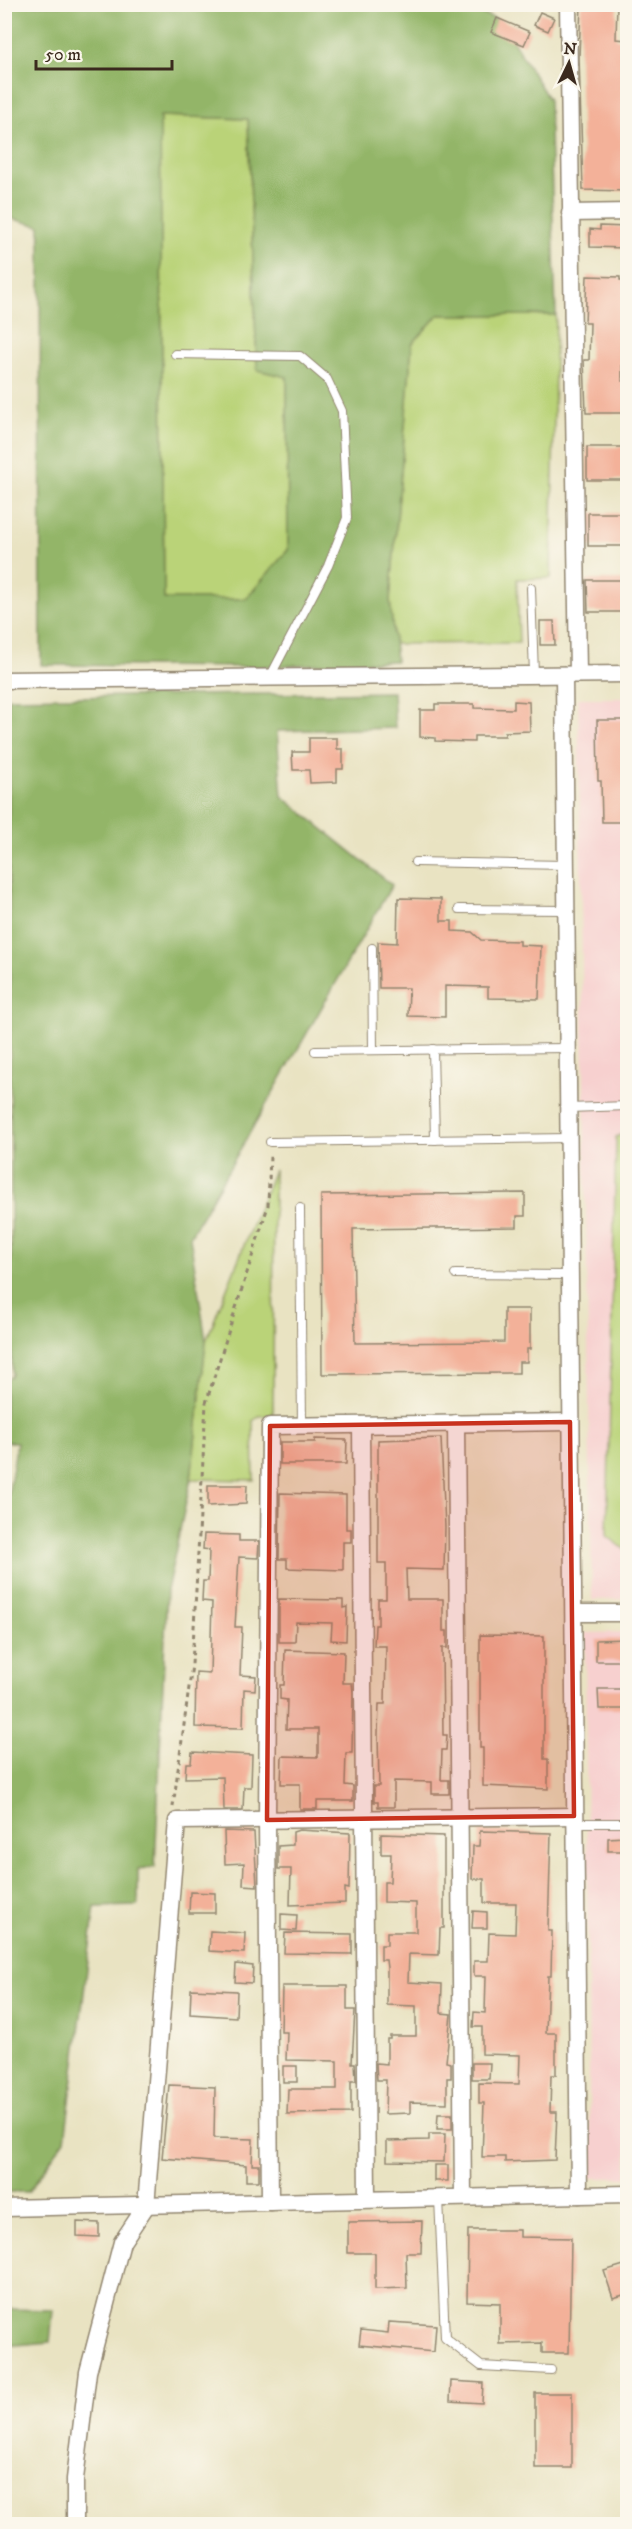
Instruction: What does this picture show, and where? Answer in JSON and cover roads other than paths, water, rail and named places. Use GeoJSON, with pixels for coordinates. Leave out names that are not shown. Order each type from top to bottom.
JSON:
{"type":"FeatureCollection","features":[{"type":"Feature","properties":{"kind":"street"},"geometry":{"type":"LineString","coordinates":[[568,4],[571,674],[565,865],[579,2195]]}},
{"type":"Feature","properties":{"kind":"street"},"geometry":{"type":"LineString","coordinates":[[570,213],[627,212]]}},
{"type":"Feature","properties":{"kind":"street"},"geometry":{"type":"LineString","coordinates":[[4,680],[627,674]]}},
{"type":"Feature","properties":{"kind":"street"},"geometry":{"type":"LineString","coordinates":[[270,2202],[267,1820],[270,1426],[570,1422]]}},
{"type":"Feature","properties":{"kind":"street"},"geometry":{"type":"LineString","coordinates":[[456,1424],[463,2198]]}},
{"type":"Feature","properties":{"kind":"street"},"geometry":{"type":"LineString","coordinates":[[361,1425],[367,2199]]}},
{"type":"Feature","properties":{"kind":"street"},"geometry":{"type":"LineString","coordinates":[[574,1613],[627,1613]]}},
{"type":"Feature","properties":{"kind":"street"},"geometry":{"type":"LineString","coordinates":[[75,2524],[75,2479],[88,2372],[122,2242],[146,2206],[177,1821],[364,1818],[574,1819]]}},
{"type":"Feature","properties":{"kind":"street"},"geometry":{"type":"LineString","coordinates":[[4,2208],[627,2194]]}},
{"type":"Feature","properties":{"kind":"lane"},"geometry":{"type":"LineString","coordinates":[[175,354],[300,356],[327,379],[342,411],[347,518],[328,566],[270,678]]}},
{"type":"Feature","properties":{"kind":"lane"},"geometry":{"type":"LineString","coordinates":[[531,588],[534,675]]}},
{"type":"Feature","properties":{"kind":"lane"},"geometry":{"type":"LineString","coordinates":[[415,862],[565,865]]}},
{"type":"Feature","properties":{"kind":"lane"},"geometry":{"type":"LineString","coordinates":[[459,909],[566,910]]}},
{"type":"Feature","properties":{"kind":"lane"},"geometry":{"type":"LineString","coordinates":[[372,948],[373,1050]]}},
{"type":"Feature","properties":{"kind":"lane"},"geometry":{"type":"LineString","coordinates":[[315,1051],[567,1048]]}},
{"type":"Feature","properties":{"kind":"lane"},"geometry":{"type":"LineString","coordinates":[[433,1049],[435,1140]]}},
{"type":"Feature","properties":{"kind":"lane"},"geometry":{"type":"LineString","coordinates":[[567,1108],[627,1106]]}},
{"type":"Feature","properties":{"kind":"lane"},"geometry":{"type":"LineString","coordinates":[[270,1142],[568,1138]]}},
{"type":"Feature","properties":{"kind":"lane"},"geometry":{"type":"LineString","coordinates":[[300,1208],[302,1425]]}},
{"type":"Feature","properties":{"kind":"lane"},"geometry":{"type":"LineString","coordinates":[[455,1274],[568,1275]]}},
{"type":"Feature","properties":{"kind":"lane"},"geometry":{"type":"LineString","coordinates":[[574,1819],[626,1823],[627,1738]]}},
{"type":"Feature","properties":{"kind":"lane"},"geometry":{"type":"LineString","coordinates":[[439,2198],[445,2338],[481,2366],[551,2370]]}}]}
